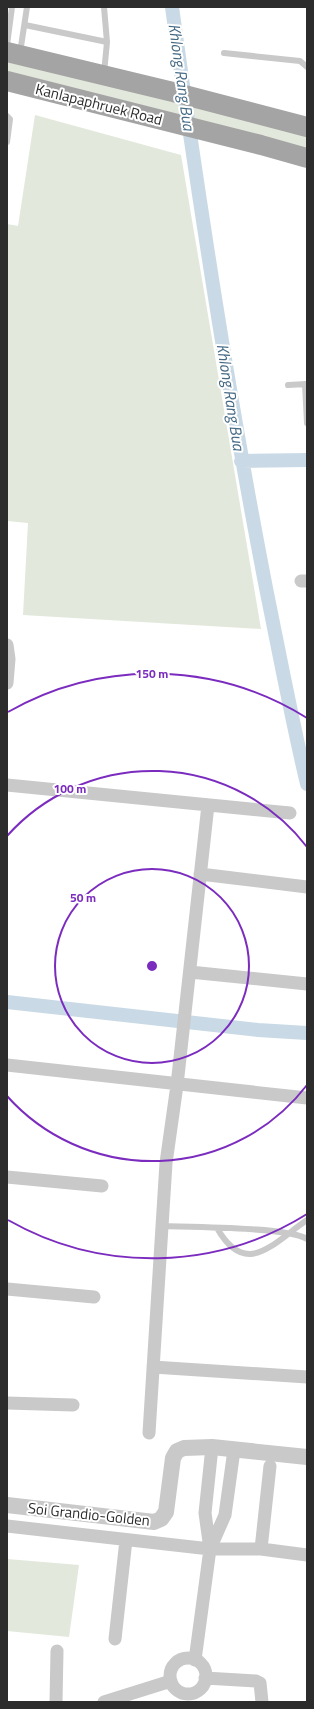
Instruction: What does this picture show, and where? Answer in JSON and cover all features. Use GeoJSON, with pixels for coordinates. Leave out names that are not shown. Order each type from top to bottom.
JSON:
{"type":"FeatureCollection","features":[{"type":"Feature","properties":{"kind":"main road","name":"Kanlapaphruek Road"},"geometry":{"type":"LineString","coordinates":[[11,51],[307,127]]}},
{"type":"Feature","properties":{"kind":"main road","name":"Kanlapaphruek Road"},"geometry":{"type":"LineString","coordinates":[[7,81],[307,158]]}},
{"type":"Feature","properties":{"kind":"street"},"geometry":{"type":"LineString","coordinates":[[7,645],[9,659],[7,683]]}},
{"type":"Feature","properties":{"kind":"street"},"geometry":{"type":"LineString","coordinates":[[7,785],[290,813]]}},
{"type":"Feature","properties":{"kind":"street"},"geometry":{"type":"LineString","coordinates":[[149,1433],[166,1163],[177,1085],[208,805]]}},
{"type":"Feature","properties":{"kind":"street"},"geometry":{"type":"LineString","coordinates":[[200,874],[307,886]]}},
{"type":"Feature","properties":{"kind":"street"},"geometry":{"type":"LineString","coordinates":[[190,972],[307,984]]}},
{"type":"Feature","properties":{"kind":"street"},"geometry":{"type":"LineString","coordinates":[[7,1065],[177,1085],[307,1098]]}},
{"type":"Feature","properties":{"kind":"street"},"geometry":{"type":"LineString","coordinates":[[7,1177],[102,1186]]}},
{"type":"Feature","properties":{"kind":"street"},"geometry":{"type":"LineString","coordinates":[[7,1289],[94,1297]]}},
{"type":"Feature","properties":{"kind":"street"},"geometry":{"type":"LineString","coordinates":[[153,1368],[307,1377]]}},
{"type":"Feature","properties":{"kind":"street"},"geometry":{"type":"LineString","coordinates":[[7,1403],[73,1405]]}},
{"type":"Feature","properties":{"kind":"street"},"geometry":{"type":"LineString","coordinates":[[195,1660],[210,1549],[205,1513],[212,1447]]}},
{"type":"Feature","properties":{"kind":"street","name":"Soi Grandio-Golden"},"geometry":{"type":"LineString","coordinates":[[7,1505],[154,1522],[161,1519],[166,1512],[175,1454],[184,1448],[212,1447],[307,1457]]}},
{"type":"Feature","properties":{"kind":"street"},"geometry":{"type":"LineString","coordinates":[[210,1549],[225,1515],[234,1450]]}},
{"type":"Feature","properties":{"kind":"street"},"geometry":{"type":"LineString","coordinates":[[260,1549],[270,1466]]}},
{"type":"Feature","properties":{"kind":"street"},"geometry":{"type":"LineString","coordinates":[[7,1526],[210,1549],[260,1549],[307,1556]]}},
{"type":"Feature","properties":{"kind":"street"},"geometry":{"type":"LineString","coordinates":[[115,1639],[126,1540]]}},
{"type":"Feature","properties":{"kind":"street"},"geometry":{"type":"LineString","coordinates":[[56,1702],[57,1651]]}},
{"type":"Feature","properties":{"kind":"street"},"geometry":{"type":"LineString","coordinates":[[187,1658],[195,1660],[205,1670],[205,1678],[202,1687],[189,1698],[175,1688],[171,1681],[170,1671],[176,1662],[187,1658]]}},
{"type":"Feature","properties":{"kind":"street"},"geometry":{"type":"LineString","coordinates":[[205,1678],[256,1681],[260,1683],[262,1702]]}},
{"type":"Feature","properties":{"kind":"street"},"geometry":{"type":"LineString","coordinates":[[111,1701],[171,1681]]}},
{"type":"Feature","properties":{"kind":"lane"},"geometry":{"type":"LineString","coordinates":[[11,51],[9,22],[12,7]]}},
{"type":"Feature","properties":{"kind":"lane"},"geometry":{"type":"LineString","coordinates":[[11,51],[25,25],[27,7]]}},
{"type":"Feature","properties":{"kind":"lane"},"geometry":{"type":"LineString","coordinates":[[104,7],[107,42],[104,75]]}},
{"type":"Feature","properties":{"kind":"lane"},"geometry":{"type":"LineString","coordinates":[[25,25],[107,42]]}},
{"type":"Feature","properties":{"kind":"lane"},"geometry":{"type":"LineString","coordinates":[[224,53],[300,61],[307,67]]}},
{"type":"Feature","properties":{"kind":"lane"},"geometry":{"type":"LineString","coordinates":[[7,116],[10,119],[7,142]]}},
{"type":"Feature","properties":{"kind":"lane"},"geometry":{"type":"LineString","coordinates":[[288,385],[306,384],[307,423]]}},
{"type":"Feature","properties":{"kind":"lane"},"geometry":{"type":"LineString","coordinates":[[217,1228],[226,1242],[236,1251],[246,1255],[258,1253],[307,1220]]}},
{"type":"Feature","properties":{"kind":"lane"},"geometry":{"type":"LineString","coordinates":[[162,1226],[287,1233],[301,1235],[307,1239]]}},
{"type":"Feature","properties":{"kind":"shaded area"},"geometry":{"type":"Polygon","coordinates":[[[7,62],[209,109],[307,136],[307,149],[7,73],[7,62]]]}},
{"type":"Feature","properties":{"kind":"shaded area"},"geometry":{"type":"Polygon","coordinates":[[[35,115],[181,155],[261,629],[23,615],[28,523],[7,521],[7,224],[18,226],[35,115]]]}},
{"type":"Feature","properties":{"kind":"shaded area"},"geometry":{"type":"Polygon","coordinates":[[[7,1559],[79,1565],[69,1637],[7,1631],[7,1559]]]}},
{"type":"Feature","properties":{"kind":"waterway","name":"Khlong Rang Bua"},"geometry":{"type":"LineString","coordinates":[[172,7],[227,374],[267,593],[307,784]]}},
{"type":"Feature","properties":{"kind":"waterway"},"geometry":{"type":"LineString","coordinates":[[241,461],[307,460]]}},
{"type":"Feature","properties":{"kind":"waterway"},"geometry":{"type":"LineString","coordinates":[[7,1002],[258,1030],[307,1033]]}}]}
